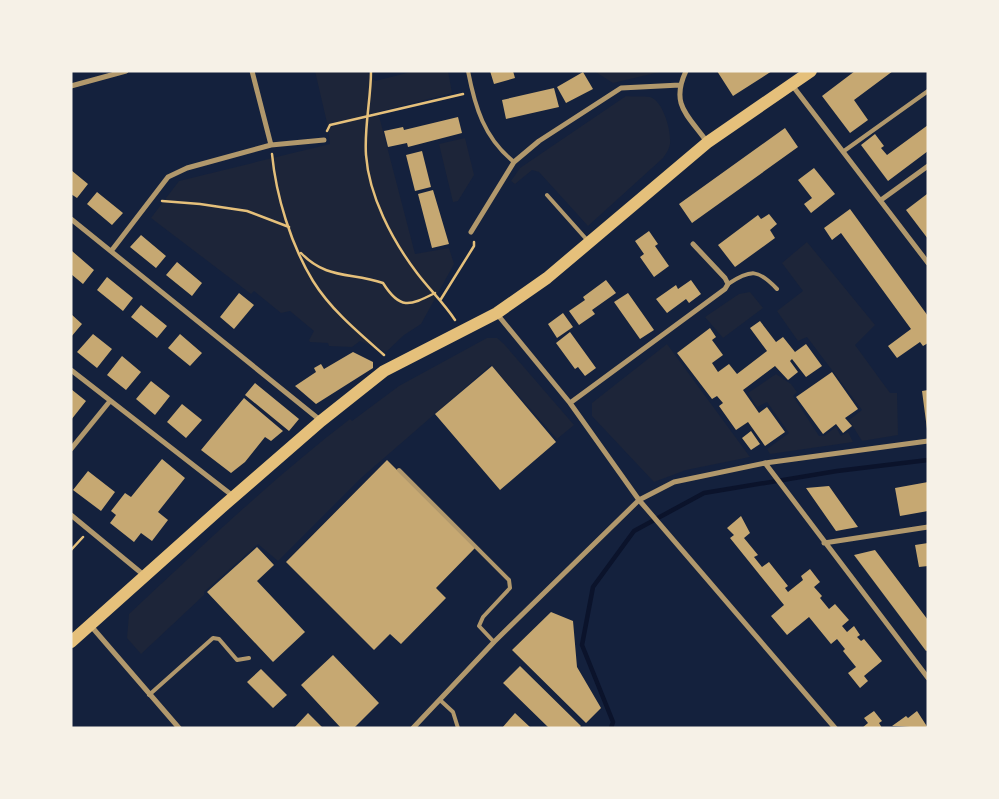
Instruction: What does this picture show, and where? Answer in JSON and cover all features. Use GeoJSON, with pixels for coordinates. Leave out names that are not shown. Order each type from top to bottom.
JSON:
{"type":"FeatureCollection","features":[{"type":"Feature","properties":{"kind":"main road"},"geometry":{"type":"LineString","coordinates":[[71,642],[321,421],[384,371],[497,313],[547,278],[708,142],[811,71]]}},
{"type":"Feature","properties":{"kind":"street"},"geometry":{"type":"LineString","coordinates":[[71,86],[126,71]]}},
{"type":"Feature","properties":{"kind":"street"},"geometry":{"type":"LineString","coordinates":[[252,71],[271,145]]}},
{"type":"Feature","properties":{"kind":"street"},"geometry":{"type":"LineString","coordinates":[[686,71],[680,85],[679,102],[708,142]]}},
{"type":"Feature","properties":{"kind":"street"},"geometry":{"type":"LineString","coordinates":[[471,232],[514,162],[539,141],[621,88],[680,85]]}},
{"type":"Feature","properties":{"kind":"street"},"geometry":{"type":"LineString","coordinates":[[792,85],[928,263]]}},
{"type":"Feature","properties":{"kind":"street"},"geometry":{"type":"LineString","coordinates":[[112,250],[168,177],[187,168],[271,145],[324,140]]}},
{"type":"Feature","properties":{"kind":"street"},"geometry":{"type":"LineString","coordinates":[[881,200],[928,166]]}},
{"type":"Feature","properties":{"kind":"street"},"geometry":{"type":"LineString","coordinates":[[71,219],[112,250],[321,421]]}},
{"type":"Feature","properties":{"kind":"street"},"geometry":{"type":"LineString","coordinates":[[570,403],[725,289],[728,284],[725,278],[693,244]]}},
{"type":"Feature","properties":{"kind":"street"},"geometry":{"type":"LineString","coordinates":[[497,313],[570,403],[639,500],[835,728]]}},
{"type":"Feature","properties":{"kind":"street"},"geometry":{"type":"LineString","coordinates":[[71,370],[234,497]]}},
{"type":"Feature","properties":{"kind":"street"},"geometry":{"type":"LineString","coordinates":[[71,449],[110,401]]}},
{"type":"Feature","properties":{"kind":"street"},"geometry":{"type":"LineString","coordinates":[[413,728],[494,642],[639,500],[674,482],[765,464],[928,441]]}},
{"type":"Feature","properties":{"kind":"street"},"geometry":{"type":"LineString","coordinates":[[765,464],[928,678]]}},
{"type":"Feature","properties":{"kind":"street"},"geometry":{"type":"LineString","coordinates":[[71,515],[146,576]]}},
{"type":"Feature","properties":{"kind":"street"},"geometry":{"type":"LineString","coordinates":[[824,543],[928,527]]}},
{"type":"Feature","properties":{"kind":"street"},"geometry":{"type":"LineString","coordinates":[[91,626],[179,728]]}},
{"type":"Feature","properties":{"kind":"lane"},"geometry":{"type":"LineString","coordinates":[[468,71],[477,113],[489,136],[514,162]]}},
{"type":"Feature","properties":{"kind":"lane"},"geometry":{"type":"LineString","coordinates":[[844,151],[928,91]]}},
{"type":"Feature","properties":{"kind":"lane"},"geometry":{"type":"LineString","coordinates":[[547,195],[590,242]]}},
{"type":"Feature","properties":{"kind":"lane"},"geometry":{"type":"LineString","coordinates":[[728,284],[741,276],[758,273],[764,275],[777,289]]}},
{"type":"Feature","properties":{"kind":"lane"},"geometry":{"type":"LineString","coordinates":[[399,470],[509,580],[510,588],[482,617],[479,626],[494,642]]}},
{"type":"Feature","properties":{"kind":"lane"},"geometry":{"type":"LineString","coordinates":[[149,695],[213,638],[219,640],[237,660],[243,661],[249,658]]}},
{"type":"Feature","properties":{"kind":"lane"},"geometry":{"type":"LineString","coordinates":[[440,700],[453,712],[458,728]]}},
{"type":"Feature","properties":{"kind":"path"},"geometry":{"type":"LineString","coordinates":[[371,71],[366,115],[366,156],[371,184],[402,253],[441,298],[462,332]]}},
{"type":"Feature","properties":{"kind":"path"},"geometry":{"type":"LineString","coordinates":[[324,140],[330,125],[366,115],[383,114],[472,92]]}},
{"type":"Feature","properties":{"kind":"path"},"geometry":{"type":"LineString","coordinates":[[271,145],[274,171],[289,227],[298,250],[313,280],[335,309],[384,356],[384,371]]}},
{"type":"Feature","properties":{"kind":"path"},"geometry":{"type":"LineString","coordinates":[[149,202],[173,201],[248,211],[289,227]]}},
{"type":"Feature","properties":{"kind":"path"},"geometry":{"type":"LineString","coordinates":[[441,298],[474,246],[471,232]]}},
{"type":"Feature","properties":{"kind":"path"},"geometry":{"type":"LineString","coordinates":[[298,250],[310,263],[327,272],[383,283],[392,297],[402,303],[410,305],[435,293]]}},
{"type":"Feature","properties":{"kind":"path"},"geometry":{"type":"LineString","coordinates":[[71,550],[89,530]]}},
{"type":"Feature","properties":{"kind":"shaded area"},"geometry":{"type":"Polygon","coordinates":[[[315,71],[366,71],[375,81],[415,71],[448,71],[452,93],[378,112],[415,254],[449,248],[454,264],[421,324],[404,335],[386,352],[360,341],[352,347],[329,346],[328,343],[310,342],[309,340],[314,331],[290,311],[281,313],[254,291],[251,294],[151,218],[179,181],[330,144],[315,71]]]}},
{"type":"Feature","properties":{"kind":"shaded area"},"geometry":{"type":"Polygon","coordinates":[[[594,71],[664,71],[613,83],[594,71]]]}},
{"type":"Feature","properties":{"kind":"shaded area"},"geometry":{"type":"Polygon","coordinates":[[[626,96],[650,97],[659,104],[669,128],[669,147],[663,158],[588,226],[539,172],[532,170],[515,184],[511,181],[520,168],[626,96]]]}},
{"type":"Feature","properties":{"kind":"shaded area"},"geometry":{"type":"Polygon","coordinates":[[[465,138],[474,175],[458,201],[453,202],[439,144],[465,138]]]}},
{"type":"Feature","properties":{"kind":"shaded area"},"geometry":{"type":"Polygon","coordinates":[[[807,242],[875,325],[855,345],[890,393],[897,393],[898,435],[862,441],[849,420],[862,410],[807,337],[798,341],[777,311],[803,291],[782,263],[807,242]]]}},
{"type":"Feature","properties":{"kind":"shaded area"},"geometry":{"type":"Polygon","coordinates":[[[750,292],[763,308],[723,338],[705,317],[739,294],[750,292]]]}},
{"type":"Feature","properties":{"kind":"shaded area"},"geometry":{"type":"Polygon","coordinates":[[[487,338],[497,338],[504,344],[574,425],[557,439],[491,365],[361,478],[278,561],[258,544],[204,592],[204,595],[141,654],[127,638],[129,614],[293,465],[350,419],[352,421],[399,386],[487,338]]]}},
{"type":"Feature","properties":{"kind":"shaded area"},"geometry":{"type":"Polygon","coordinates":[[[667,344],[750,457],[686,470],[654,482],[592,416],[592,403],[667,344]]]}},
{"type":"Feature","properties":{"kind":"shaded area"},"geometry":{"type":"Polygon","coordinates":[[[776,374],[791,384],[797,392],[793,396],[819,436],[824,436],[836,427],[841,436],[848,432],[853,442],[770,454],[767,449],[789,433],[767,402],[757,407],[748,393],[776,374]]]}},
{"type":"Feature","properties":{"kind":"building"},"geometry":{"type":"Polygon","coordinates":[[[490,71],[513,71],[515,78],[494,84],[490,71]]]}},
{"type":"Feature","properties":{"kind":"building"},"geometry":{"type":"Polygon","coordinates":[[[717,71],[772,71],[733,96],[717,71]]]}},
{"type":"Feature","properties":{"kind":"building"},"geometry":{"type":"Polygon","coordinates":[[[855,71],[893,71],[854,100],[868,120],[850,133],[822,96],[855,71]]]}},
{"type":"Feature","properties":{"kind":"building"},"geometry":{"type":"Polygon","coordinates":[[[583,72],[593,89],[566,103],[557,87],[583,72]]]}},
{"type":"Feature","properties":{"kind":"building"},"geometry":{"type":"Polygon","coordinates":[[[554,88],[559,107],[506,119],[502,100],[554,88]]]}},
{"type":"Feature","properties":{"kind":"building"},"geometry":{"type":"Polygon","coordinates":[[[458,117],[462,133],[408,147],[407,143],[388,147],[384,131],[403,127],[404,130],[458,117]]]}},
{"type":"Feature","properties":{"kind":"building"},"geometry":{"type":"Polygon","coordinates":[[[928,125],[928,151],[888,181],[861,145],[875,134],[884,146],[881,148],[887,155],[928,125]]]}},
{"type":"Feature","properties":{"kind":"building"},"geometry":{"type":"Polygon","coordinates":[[[785,128],[798,147],[692,223],[679,204],[785,128]]]}},
{"type":"Feature","properties":{"kind":"building"},"geometry":{"type":"Polygon","coordinates":[[[422,151],[431,187],[415,191],[406,155],[422,151]]]}},
{"type":"Feature","properties":{"kind":"building"},"geometry":{"type":"Polygon","coordinates":[[[814,168],[835,194],[811,213],[804,204],[812,198],[798,180],[814,168]]]}},
{"type":"Feature","properties":{"kind":"building"},"geometry":{"type":"Polygon","coordinates":[[[71,170],[88,184],[77,198],[71,194],[71,170]]]}},
{"type":"Feature","properties":{"kind":"building"},"geometry":{"type":"Polygon","coordinates":[[[433,190],[449,244],[432,248],[418,194],[433,190]]]}},
{"type":"Feature","properties":{"kind":"building"},"geometry":{"type":"Polygon","coordinates":[[[97,192],[123,213],[112,225],[87,204],[97,192]]]}},
{"type":"Feature","properties":{"kind":"building"},"geometry":{"type":"Polygon","coordinates":[[[927,194],[928,196],[928,239],[906,210],[927,194]]]}},
{"type":"Feature","properties":{"kind":"building"},"geometry":{"type":"Polygon","coordinates":[[[850,209],[928,316],[928,343],[923,346],[920,342],[897,358],[888,346],[911,329],[841,233],[832,240],[824,228],[850,209]]]}},
{"type":"Feature","properties":{"kind":"building"},"geometry":{"type":"Polygon","coordinates":[[[769,214],[777,224],[770,230],[775,238],[735,267],[718,245],[758,215],[761,219],[769,214]]]}},
{"type":"Feature","properties":{"kind":"building"},"geometry":{"type":"Polygon","coordinates":[[[649,231],[658,244],[655,246],[669,266],[654,277],[640,257],[644,254],[635,241],[649,231]]]}},
{"type":"Feature","properties":{"kind":"building"},"geometry":{"type":"Polygon","coordinates":[[[141,235],[166,256],[156,268],[130,247],[141,235]]]}},
{"type":"Feature","properties":{"kind":"building"},"geometry":{"type":"Polygon","coordinates":[[[72,251],[94,270],[83,284],[71,274],[72,251]]]}},
{"type":"Feature","properties":{"kind":"building"},"geometry":{"type":"Polygon","coordinates":[[[177,262],[202,283],[192,296],[166,275],[177,262]]]}},
{"type":"Feature","properties":{"kind":"building"},"geometry":{"type":"Polygon","coordinates":[[[107,277],[133,298],[123,311],[97,290],[107,277]]]}},
{"type":"Feature","properties":{"kind":"building"},"geometry":{"type":"Polygon","coordinates":[[[606,280],[616,293],[592,310],[595,314],[579,325],[569,311],[585,300],[583,297],[606,280]]]}},
{"type":"Feature","properties":{"kind":"building"},"geometry":{"type":"Polygon","coordinates":[[[691,280],[701,294],[689,303],[686,299],[667,313],[656,299],[676,285],[678,289],[691,280]]]}},
{"type":"Feature","properties":{"kind":"building"},"geometry":{"type":"Polygon","coordinates":[[[239,293],[254,305],[234,329],[220,317],[239,293]]]}},
{"type":"Feature","properties":{"kind":"building"},"geometry":{"type":"Polygon","coordinates":[[[628,293],[654,330],[640,339],[614,302],[628,293]]]}},
{"type":"Feature","properties":{"kind":"building"},"geometry":{"type":"Polygon","coordinates":[[[141,305],[167,326],[157,338],[131,317],[141,305]]]}},
{"type":"Feature","properties":{"kind":"building"},"geometry":{"type":"Polygon","coordinates":[[[563,313],[573,327],[557,338],[548,324],[563,313]]]}},
{"type":"Feature","properties":{"kind":"building"},"geometry":{"type":"Polygon","coordinates":[[[71,314],[82,324],[71,337],[71,314]]]}},
{"type":"Feature","properties":{"kind":"building"},"geometry":{"type":"Polygon","coordinates":[[[760,321],[776,342],[783,337],[795,352],[806,344],[822,366],[806,377],[792,359],[790,361],[798,372],[788,380],[775,366],[743,390],[759,413],[767,407],[785,432],[765,446],[748,422],[736,430],[719,406],[723,403],[717,396],[712,399],[677,353],[710,328],[716,337],[712,340],[723,355],[712,363],[718,372],[729,364],[737,374],[767,351],[750,328],[760,321]]]}},
{"type":"Feature","properties":{"kind":"building"},"geometry":{"type":"Polygon","coordinates":[[[570,332],[596,368],[585,376],[578,367],[575,369],[556,343],[570,332]]]}},
{"type":"Feature","properties":{"kind":"building"},"geometry":{"type":"Polygon","coordinates":[[[93,334],[112,349],[97,368],[77,352],[93,334]]]}},
{"type":"Feature","properties":{"kind":"building"},"geometry":{"type":"Polygon","coordinates":[[[180,334],[202,353],[190,366],[168,348],[180,334]]]}},
{"type":"Feature","properties":{"kind":"building"},"geometry":{"type":"Polygon","coordinates":[[[353,352],[373,362],[373,368],[316,404],[295,386],[316,372],[314,368],[321,364],[324,369],[353,352]]]}},
{"type":"Feature","properties":{"kind":"building"},"geometry":{"type":"Polygon","coordinates":[[[122,356],[141,372],[126,390],[107,375],[122,356]]]}},
{"type":"Feature","properties":{"kind":"building"},"geometry":{"type":"Polygon","coordinates":[[[492,366],[556,442],[500,490],[435,414],[492,366]]]}},
{"type":"Feature","properties":{"kind":"building"},"geometry":{"type":"Polygon","coordinates":[[[832,372],[858,409],[845,418],[852,426],[843,433],[836,424],[823,434],[796,397],[832,372]]]}},
{"type":"Feature","properties":{"kind":"building"},"geometry":{"type":"Polygon","coordinates":[[[151,381],[170,396],[155,415],[136,399],[151,381]]]}},
{"type":"Feature","properties":{"kind":"building"},"geometry":{"type":"Polygon","coordinates":[[[255,383],[299,419],[289,431],[245,395],[255,383]]]}},
{"type":"Feature","properties":{"kind":"building"},"geometry":{"type":"Polygon","coordinates":[[[71,389],[86,401],[71,420],[71,389]]]}},
{"type":"Feature","properties":{"kind":"building"},"geometry":{"type":"Polygon","coordinates":[[[928,390],[928,429],[927,429],[922,391],[928,390]]]}},
{"type":"Feature","properties":{"kind":"building"},"geometry":{"type":"Polygon","coordinates":[[[244,398],[283,431],[271,441],[265,437],[245,462],[231,473],[201,450],[244,398]]]}},
{"type":"Feature","properties":{"kind":"building"},"geometry":{"type":"Polygon","coordinates":[[[182,404],[202,420],[186,438],[167,422],[182,404]]]}},
{"type":"Feature","properties":{"kind":"building"},"geometry":{"type":"Polygon","coordinates":[[[751,431],[760,444],[751,450],[742,438],[751,431]]]}},
{"type":"Feature","properties":{"kind":"building"},"geometry":{"type":"Polygon","coordinates":[[[162,459],[185,478],[158,512],[168,520],[152,541],[141,533],[134,542],[110,523],[116,515],[111,511],[125,493],[131,497],[162,459]]]}},
{"type":"Feature","properties":{"kind":"building"},"geometry":{"type":"Polygon","coordinates":[[[387,460],[475,548],[436,588],[446,598],[401,644],[390,634],[374,650],[286,562],[387,460]]]}},
{"type":"Feature","properties":{"kind":"building"},"geometry":{"type":"Polygon","coordinates":[[[88,471],[115,492],[101,511],[73,490],[88,471]]]}},
{"type":"Feature","properties":{"kind":"building"},"geometry":{"type":"Polygon","coordinates":[[[928,482],[928,511],[900,516],[895,488],[928,482]]]}},
{"type":"Feature","properties":{"kind":"building"},"geometry":{"type":"Polygon","coordinates":[[[829,486],[858,527],[836,531],[806,488],[829,486]]]}},
{"type":"Feature","properties":{"kind":"building"},"geometry":{"type":"Polygon","coordinates":[[[741,516],[750,533],[744,538],[758,555],[754,557],[762,567],[769,562],[788,586],[785,588],[788,592],[803,580],[801,576],[810,569],[820,582],[814,587],[822,596],[820,598],[829,609],[835,604],[849,620],[842,626],[847,632],[854,626],[860,635],[857,637],[861,641],[864,639],[882,661],[864,676],[868,681],[860,688],[848,673],[856,667],[843,651],[845,649],[837,639],[831,644],[809,617],[787,635],[771,616],[784,605],[730,538],[734,535],[727,528],[741,516]]]}},
{"type":"Feature","properties":{"kind":"building"},"geometry":{"type":"Polygon","coordinates":[[[928,543],[928,566],[919,567],[915,545],[928,543]]]}},
{"type":"Feature","properties":{"kind":"building"},"geometry":{"type":"Polygon","coordinates":[[[257,547],[274,565],[257,581],[305,632],[273,662],[207,592],[257,547]]]}},
{"type":"Feature","properties":{"kind":"building"},"geometry":{"type":"Polygon","coordinates":[[[875,550],[928,620],[928,650],[926,651],[854,555],[875,550]]]}},
{"type":"Feature","properties":{"kind":"building"},"geometry":{"type":"Polygon","coordinates":[[[551,612],[573,621],[577,667],[601,708],[586,723],[512,650],[551,612]]]}},
{"type":"Feature","properties":{"kind":"building"},"geometry":{"type":"Polygon","coordinates":[[[333,655],[379,703],[354,728],[341,728],[301,685],[333,655]]]}},
{"type":"Feature","properties":{"kind":"building"},"geometry":{"type":"Polygon","coordinates":[[[520,666],[581,726],[579,728],[549,728],[503,683],[520,666]]]}},
{"type":"Feature","properties":{"kind":"building"},"geometry":{"type":"Polygon","coordinates":[[[261,669],[287,695],[273,708],[247,682],[261,669]]]}},
{"type":"Feature","properties":{"kind":"building"},"geometry":{"type":"Polygon","coordinates":[[[874,711],[882,721],[879,723],[882,728],[862,728],[868,723],[864,718],[874,711]]]}},
{"type":"Feature","properties":{"kind":"building"},"geometry":{"type":"Polygon","coordinates":[[[917,711],[928,728],[892,726],[906,716],[908,718],[917,711]]]}},
{"type":"Feature","properties":{"kind":"building"},"geometry":{"type":"Polygon","coordinates":[[[308,713],[323,728],[294,728],[308,713]]]}},
{"type":"Feature","properties":{"kind":"building"},"geometry":{"type":"Polygon","coordinates":[[[515,713],[531,728],[502,728],[515,713]]]}},
{"type":"Feature","properties":{"kind":"waterway"},"geometry":{"type":"LineString","coordinates":[[611,728],[613,722],[582,645],[593,587],[634,531],[704,493],[837,471],[928,460]]}}]}
